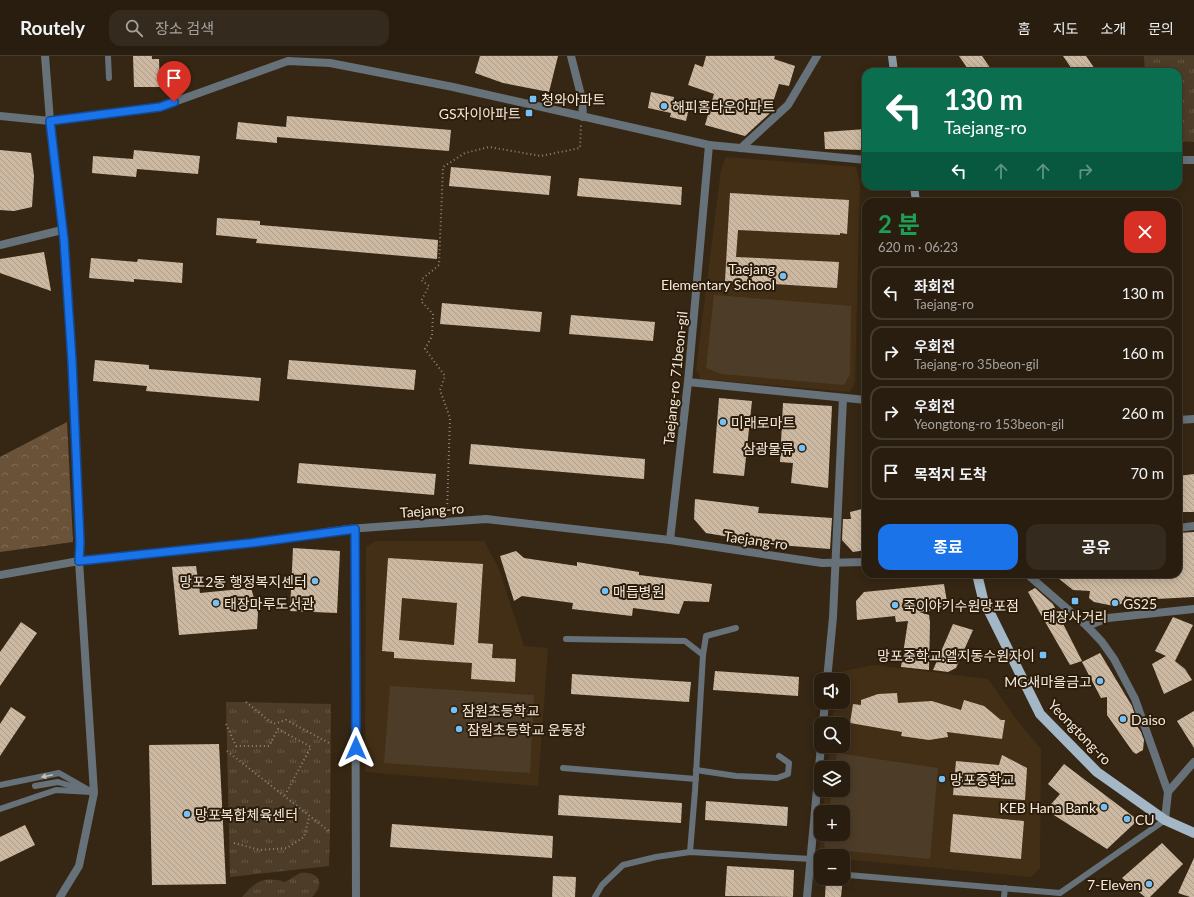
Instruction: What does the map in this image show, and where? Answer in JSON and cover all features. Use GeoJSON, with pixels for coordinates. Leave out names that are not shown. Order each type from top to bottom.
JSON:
{"type":"FeatureCollection","features":[{"type":"Feature","properties":{"kind":"main road"},"geometry":{"type":"LineString","coordinates":[[892,56],[894,68]]}},
{"type":"Feature","properties":{"kind":"main road","name":"Yeongtong-ro"},"geometry":{"type":"LineString","coordinates":[[977,578],[983,600],[1040,714],[1097,772],[1165,820],[1194,833]]}},
{"type":"Feature","properties":{"kind":"street"},"geometry":{"type":"LineString","coordinates":[[45,56],[50,121],[62,230],[72,369],[80,543],[79,561],[94,792],[79,866],[60,897]]}},
{"type":"Feature","properties":{"kind":"street"},"geometry":{"type":"LineString","coordinates":[[570,56],[582,99],[582,121]]}},
{"type":"Feature","properties":{"kind":"street"},"geometry":{"type":"LineString","coordinates":[[741,148],[788,105],[817,56]]}},
{"type":"Feature","properties":{"kind":"street"},"geometry":{"type":"LineString","coordinates":[[0,116],[50,121],[160,107],[285,58],[330,62],[453,87],[582,121],[709,145],[862,160]]}},
{"type":"Feature","properties":{"kind":"street","name":"Taejang-ro 71beon-gil"},"geometry":{"type":"LineString","coordinates":[[670,540],[688,382],[709,145]]}},
{"type":"Feature","properties":{"kind":"street"},"geometry":{"type":"LineString","coordinates":[[1182,160],[1194,160]]}},
{"type":"Feature","properties":{"kind":"street"},"geometry":{"type":"LineString","coordinates":[[0,245],[62,230]]}},
{"type":"Feature","properties":{"kind":"street"},"geometry":{"type":"LineString","coordinates":[[688,382],[862,400]]}},
{"type":"Feature","properties":{"kind":"street"},"geometry":{"type":"LineString","coordinates":[[828,673],[833,618],[842,398]]}},
{"type":"Feature","properties":{"kind":"street"},"geometry":{"type":"LineString","coordinates":[[1182,420],[1194,419]]}},
{"type":"Feature","properties":{"kind":"street","name":"Taejang-ro"},"geometry":{"type":"LineString","coordinates":[[0,575],[79,561],[251,543],[355,529],[486,519],[670,540],[822,563],[862,562]]}},
{"type":"Feature","properties":{"kind":"street"},"geometry":{"type":"LineString","coordinates":[[1182,528],[1194,526]]}},
{"type":"Feature","properties":{"kind":"street"},"geometry":{"type":"LineString","coordinates":[[355,529],[356,897]]}},
{"type":"Feature","properties":{"kind":"street"},"geometry":{"type":"LineString","coordinates":[[1032,578],[1087,626],[1110,653],[1125,679],[1135,699],[1168,792],[1165,820]]}},
{"type":"Feature","properties":{"kind":"street"},"geometry":{"type":"LineString","coordinates":[[1087,626],[1108,618],[1194,609]]}},
{"type":"Feature","properties":{"kind":"street"},"geometry":{"type":"LineString","coordinates":[[807,897],[820,753]]}},
{"type":"Feature","properties":{"kind":"street"},"geometry":{"type":"LineString","coordinates":[[1168,792],[1194,762]]}},
{"type":"Feature","properties":{"kind":"lane"},"geometry":{"type":"LineString","coordinates":[[108,56],[109,78]]}},
{"type":"Feature","properties":{"kind":"lane"},"geometry":{"type":"LineString","coordinates":[[690,852],[703,655],[706,636],[736,628]]}},
{"type":"Feature","properties":{"kind":"lane"},"geometry":{"type":"LineString","coordinates":[[566,639],[685,641],[703,655]]}},
{"type":"Feature","properties":{"kind":"lane"},"geometry":{"type":"LineString","coordinates":[[696,770],[736,776],[777,778],[788,774],[789,763],[779,756]]}},
{"type":"Feature","properties":{"kind":"lane"},"geometry":{"type":"LineString","coordinates":[[563,768],[696,779]]}},
{"type":"Feature","properties":{"kind":"lane"},"geometry":{"type":"LineString","coordinates":[[0,785],[59,773],[94,792]]}},
{"type":"Feature","properties":{"kind":"lane"},"geometry":{"type":"LineString","coordinates":[[35,786],[58,782],[94,792]]}},
{"type":"Feature","properties":{"kind":"lane"},"geometry":{"type":"LineString","coordinates":[[0,809],[56,790],[94,792]]}},
{"type":"Feature","properties":{"kind":"lane"},"geometry":{"type":"LineString","coordinates":[[1060,893],[1165,820]]}},
{"type":"Feature","properties":{"kind":"lane"},"geometry":{"type":"LineString","coordinates":[[595,897],[602,885],[624,865],[656,857],[690,852],[811,859]]}},
{"type":"Feature","properties":{"kind":"lane"},"geometry":{"type":"LineString","coordinates":[[850,875],[1060,893],[1067,897]]}},
{"type":"Feature","properties":{"kind":"lane"},"geometry":{"type":"LineString","coordinates":[[1004,897],[1005,888]]}},
{"type":"Feature","properties":{"kind":"path"},"geometry":{"type":"LineString","coordinates":[[447,515],[450,418],[440,390],[445,376],[425,349],[432,336],[432,314],[421,301],[429,286],[421,280],[439,265],[442,167],[465,153],[489,147],[541,156],[580,148],[582,121]]}},
{"type":"Feature","properties":{"kind":"path"},"geometry":{"type":"LineString","coordinates":[[246,702],[273,724],[286,720],[331,744]]}},
{"type":"Feature","properties":{"kind":"path"},"geometry":{"type":"LineString","coordinates":[[226,724],[236,746],[269,746],[278,729],[311,747],[285,795]]}},
{"type":"Feature","properties":{"kind":"path"},"geometry":{"type":"LineString","coordinates":[[227,751],[285,795],[330,832]]}},
{"type":"Feature","properties":{"kind":"path"},"geometry":{"type":"LineString","coordinates":[[234,843],[260,850],[287,848],[304,837],[309,818]]}},
{"type":"Feature","properties":{"kind":"shaded area","name":"Taejang Elementary School"},"geometry":{"type":"Polygon","coordinates":[[[726,157],[856,167],[860,183],[855,382],[850,392],[701,379],[696,369],[721,169],[726,157]]]}},
{"type":"Feature","properties":{"kind":"shaded area","name":"잠원초등학교"},"geometry":{"type":"Polygon","coordinates":[[[376,541],[484,541],[499,569],[524,646],[548,648],[538,786],[365,772],[366,547],[376,541]]]}},
{"type":"Feature","properties":{"kind":"shaded area","name":"망포중학교"},"geometry":{"type":"Polygon","coordinates":[[[874,665],[988,679],[1016,719],[1041,749],[1040,868],[1031,877],[850,860],[850,849],[819,849],[820,841],[850,841],[850,805],[824,805],[824,797],[850,797],[850,761],[829,761],[829,753],[850,753],[850,717],[833,717],[833,709],[850,709],[850,673],[841,673],[843,671],[874,665]]]}},
{"type":"Feature","properties":{"kind":"green space"},"geometry":{"type":"Polygon","coordinates":[[[1144,56],[1194,56],[1194,142],[1182,141],[1182,68],[1145,68],[1144,56]]]}},
{"type":"Feature","properties":{"kind":"green space"},"geometry":{"type":"Polygon","coordinates":[[[714,295],[851,306],[850,374],[844,385],[721,374],[706,368],[714,295]]]}},
{"type":"Feature","properties":{"kind":"green space"},"geometry":{"type":"Polygon","coordinates":[[[67,422],[73,542],[0,552],[0,457],[67,422]]]}},
{"type":"Feature","properties":{"kind":"green space","name":"잠원초등학교 운동장"},"geometry":{"type":"Polygon","coordinates":[[[390,686],[534,695],[530,773],[384,763],[390,686]]]}},
{"type":"Feature","properties":{"kind":"green space"},"geometry":{"type":"Polygon","coordinates":[[[226,702],[331,704],[329,866],[230,877],[226,702]]]}},
{"type":"Feature","properties":{"kind":"green space"},"geometry":{"type":"Polygon","coordinates":[[[837,753],[938,768],[930,859],[850,851],[850,849],[826,849],[824,846],[825,841],[850,841],[850,805],[830,805],[831,797],[850,797],[850,761],[836,761],[837,753]]]}},
{"type":"Feature","properties":{"kind":"green space"},"geometry":{"type":"Polygon","coordinates":[[[300,873],[312,874],[318,879],[319,887],[312,897],[242,897],[251,887],[261,881],[278,880],[285,882],[300,873]]]}},
{"type":"Feature","properties":{"kind":"building"},"geometry":{"type":"Polygon","coordinates":[[[133,56],[152,56],[152,59],[159,59],[160,87],[134,87],[133,56]]]}},
{"type":"Feature","properties":{"kind":"building"},"geometry":{"type":"Polygon","coordinates":[[[480,56],[558,56],[549,92],[503,83],[475,73],[480,56]]]}},
{"type":"Feature","properties":{"kind":"building"},"geometry":{"type":"Polygon","coordinates":[[[706,56],[775,56],[774,59],[795,66],[789,86],[779,84],[769,114],[745,136],[705,125],[714,94],[688,85],[695,64],[703,67],[706,56]]]}},
{"type":"Feature","properties":{"kind":"building"},"geometry":{"type":"Polygon","coordinates":[[[959,56],[982,56],[990,68],[967,68],[959,56]]]}},
{"type":"Feature","properties":{"kind":"building"},"geometry":{"type":"Polygon","coordinates":[[[1063,56],[1086,56],[1094,68],[1071,68],[1063,56]]]}},
{"type":"Feature","properties":{"kind":"building","name":"해피홈타운아파트"},"geometry":{"type":"Polygon","coordinates":[[[651,92],[674,97],[673,104],[689,108],[686,121],[670,117],[671,113],[648,108],[651,92]]]}},
{"type":"Feature","properties":{"kind":"building"},"geometry":{"type":"Polygon","coordinates":[[[287,116],[451,130],[449,151],[277,137],[277,143],[236,139],[238,122],[286,127],[287,116]]]}},
{"type":"Feature","properties":{"kind":"building"},"geometry":{"type":"Polygon","coordinates":[[[862,129],[862,150],[825,149],[824,132],[862,129]]]}},
{"type":"Feature","properties":{"kind":"building"},"geometry":{"type":"Polygon","coordinates":[[[0,150],[31,153],[34,176],[32,207],[14,211],[0,210],[0,150]]]}},
{"type":"Feature","properties":{"kind":"building"},"geometry":{"type":"Polygon","coordinates":[[[134,150],[200,156],[198,174],[137,169],[136,177],[92,173],[93,156],[133,159],[134,150]]]}},
{"type":"Feature","properties":{"kind":"building"},"geometry":{"type":"Polygon","coordinates":[[[451,167],[551,176],[549,195],[449,186],[451,167]]]}},
{"type":"Feature","properties":{"kind":"building"},"geometry":{"type":"Polygon","coordinates":[[[579,178],[682,187],[681,205],[577,196],[579,178]]]}},
{"type":"Feature","properties":{"kind":"building"},"geometry":{"type":"Polygon","coordinates":[[[730,193],[849,200],[847,234],[840,233],[840,235],[738,230],[736,257],[839,262],[837,288],[725,281],[730,193]]]}},
{"type":"Feature","properties":{"kind":"building"},"geometry":{"type":"Polygon","coordinates":[[[217,218],[260,221],[260,225],[438,240],[437,259],[256,243],[257,239],[216,235],[217,218]]]}},
{"type":"Feature","properties":{"kind":"building"},"geometry":{"type":"Polygon","coordinates":[[[44,252],[51,291],[0,273],[0,259],[44,252]]]}},
{"type":"Feature","properties":{"kind":"building"},"geometry":{"type":"Polygon","coordinates":[[[91,258],[137,262],[138,259],[183,263],[182,283],[134,279],[134,282],[89,278],[91,258]]]}},
{"type":"Feature","properties":{"kind":"building"},"geometry":{"type":"Polygon","coordinates":[[[442,303],[542,312],[540,332],[440,324],[442,303]]]}},
{"type":"Feature","properties":{"kind":"building"},"geometry":{"type":"Polygon","coordinates":[[[571,315],[655,322],[653,341],[569,334],[571,315]]]}},
{"type":"Feature","properties":{"kind":"building"},"geometry":{"type":"Polygon","coordinates":[[[95,360],[149,365],[149,369],[261,378],[259,401],[146,391],[147,386],[93,381],[95,360]]]}},
{"type":"Feature","properties":{"kind":"building"},"geometry":{"type":"Polygon","coordinates":[[[289,360],[416,370],[414,390],[287,379],[289,360]]]}},
{"type":"Feature","properties":{"kind":"building"},"geometry":{"type":"Polygon","coordinates":[[[719,398],[752,401],[744,476],[713,473],[719,398]]]}},
{"type":"Feature","properties":{"kind":"building"},"geometry":{"type":"Polygon","coordinates":[[[783,403],[832,406],[828,488],[791,483],[793,463],[780,462],[783,403]]]}},
{"type":"Feature","properties":{"kind":"building"},"geometry":{"type":"Polygon","coordinates":[[[471,444],[645,459],[644,479],[469,464],[471,444]]]}},
{"type":"Feature","properties":{"kind":"building"},"geometry":{"type":"Polygon","coordinates":[[[299,463],[436,474],[434,495],[297,483],[299,463]]]}},
{"type":"Feature","properties":{"kind":"building"},"geometry":{"type":"Polygon","coordinates":[[[1194,474],[1194,512],[1182,512],[1182,476],[1194,474]]]}},
{"type":"Feature","properties":{"kind":"building"},"geometry":{"type":"Polygon","coordinates":[[[695,499],[759,507],[758,513],[832,518],[830,549],[766,544],[706,533],[694,519],[695,499]]]}},
{"type":"Feature","properties":{"kind":"building"},"geometry":{"type":"Polygon","coordinates":[[[862,509],[862,551],[853,552],[842,540],[843,519],[851,519],[850,512],[862,509]]]}},
{"type":"Feature","properties":{"kind":"building"},"geometry":{"type":"Polygon","coordinates":[[[1194,532],[1194,597],[1137,600],[1125,596],[1124,603],[1114,606],[1094,602],[1089,598],[1090,591],[1073,590],[1058,578],[1182,578],[1182,533],[1194,532]]]}},
{"type":"Feature","properties":{"kind":"building","name":"망포2동 행정복지센터"},"geometry":{"type":"Polygon","coordinates":[[[293,548],[340,551],[337,613],[290,611],[293,548]]]}},
{"type":"Feature","properties":{"kind":"building"},"geometry":{"type":"Polygon","coordinates":[[[516,551],[524,558],[577,566],[577,562],[639,572],[639,575],[712,584],[709,602],[684,601],[679,614],[633,608],[632,616],[572,609],[573,603],[522,596],[514,601],[500,556],[516,551]]]}},
{"type":"Feature","properties":{"kind":"building"},"geometry":{"type":"Polygon","coordinates":[[[388,558],[483,564],[478,643],[493,644],[492,658],[516,659],[515,682],[471,679],[472,663],[394,658],[394,652],[382,651],[388,558]],[[402,598],[399,640],[454,645],[457,603],[402,598]]]}},
{"type":"Feature","properties":{"kind":"building","name":"태장마루도서관"},"geometry":{"type":"Polygon","coordinates":[[[196,566],[200,593],[251,588],[258,612],[257,629],[179,635],[172,567],[196,566]]]}},
{"type":"Feature","properties":{"kind":"building"},"geometry":{"type":"Polygon","coordinates":[[[944,584],[948,608],[919,612],[929,615],[929,670],[901,667],[908,621],[896,622],[895,616],[857,620],[856,601],[864,592],[944,584]]]}},
{"type":"Feature","properties":{"kind":"building"},"geometry":{"type":"Polygon","coordinates":[[[1035,588],[1053,604],[1082,661],[1070,665],[1028,592],[1035,588]]]}},
{"type":"Feature","properties":{"kind":"building"},"geometry":{"type":"Polygon","coordinates":[[[1173,617],[1193,625],[1175,661],[1185,669],[1192,680],[1164,694],[1152,664],[1166,656],[1155,651],[1173,617]]]}},
{"type":"Feature","properties":{"kind":"building"},"geometry":{"type":"Polygon","coordinates":[[[21,622],[37,633],[0,686],[0,652],[21,622]]]}},
{"type":"Feature","properties":{"kind":"building"},"geometry":{"type":"Polygon","coordinates":[[[953,624],[973,630],[956,668],[948,672],[933,670],[953,624]]]}},
{"type":"Feature","properties":{"kind":"building"},"geometry":{"type":"Polygon","coordinates":[[[1100,653],[1132,706],[1136,718],[1133,720],[1141,732],[1144,740],[1143,750],[1136,754],[1133,752],[1107,715],[1107,697],[1101,698],[1082,662],[1100,653]]]}},
{"type":"Feature","properties":{"kind":"building"},"geometry":{"type":"Polygon","coordinates":[[[715,671],[799,677],[798,696],[713,690],[715,671]]]}},
{"type":"Feature","properties":{"kind":"building"},"geometry":{"type":"Polygon","coordinates":[[[572,674],[691,682],[689,702],[571,694],[572,674]]]}},
{"type":"Feature","properties":{"kind":"building"},"geometry":{"type":"Polygon","coordinates":[[[897,693],[898,703],[932,701],[961,710],[964,700],[984,706],[1001,720],[1005,720],[1002,739],[947,732],[948,737],[929,740],[901,736],[902,732],[850,723],[853,704],[861,705],[861,700],[878,694],[897,693]]]}},
{"type":"Feature","properties":{"kind":"building"},"geometry":{"type":"Polygon","coordinates":[[[11,707],[26,717],[0,756],[0,724],[11,707]]]}},
{"type":"Feature","properties":{"kind":"building"},"geometry":{"type":"Polygon","coordinates":[[[1194,711],[1194,748],[1177,721],[1194,711]]]}},
{"type":"Feature","properties":{"kind":"building","name":"망포복합체육센터"},"geometry":{"type":"Polygon","coordinates":[[[219,744],[226,884],[152,885],[149,745],[219,744]]]}},
{"type":"Feature","properties":{"kind":"building"},"geometry":{"type":"Polygon","coordinates":[[[1002,755],[1027,768],[1025,800],[953,795],[956,761],[999,765],[1002,755]]]}},
{"type":"Feature","properties":{"kind":"building"},"geometry":{"type":"Polygon","coordinates":[[[1064,764],[1138,820],[1107,849],[1046,810],[1060,794],[1048,784],[1064,764]]]}},
{"type":"Feature","properties":{"kind":"building"},"geometry":{"type":"Polygon","coordinates":[[[559,795],[682,803],[681,823],[558,815],[559,795]]]}},
{"type":"Feature","properties":{"kind":"building"},"geometry":{"type":"Polygon","coordinates":[[[706,801],[788,807],[787,826],[705,820],[706,801]]]}},
{"type":"Feature","properties":{"kind":"building"},"geometry":{"type":"Polygon","coordinates":[[[953,814],[1024,821],[1021,859],[950,852],[953,814]]]}},
{"type":"Feature","properties":{"kind":"building"},"geometry":{"type":"Polygon","coordinates":[[[392,824],[553,836],[552,858],[390,847],[392,824]]]}},
{"type":"Feature","properties":{"kind":"building"},"geometry":{"type":"Polygon","coordinates":[[[25,825],[35,845],[0,862],[0,837],[25,825]]]}},
{"type":"Feature","properties":{"kind":"building"},"geometry":{"type":"Polygon","coordinates":[[[1162,843],[1183,864],[1150,897],[1145,897],[1122,878],[1162,843]]]}},
{"type":"Feature","properties":{"kind":"building"},"geometry":{"type":"Polygon","coordinates":[[[1194,858],[1194,897],[1190,897],[1178,893],[1194,858]]]}},
{"type":"Feature","properties":{"kind":"building"},"geometry":{"type":"Polygon","coordinates":[[[727,866],[794,870],[793,897],[725,896],[727,866]]]}},
{"type":"Feature","properties":{"kind":"building"},"geometry":{"type":"Polygon","coordinates":[[[553,876],[576,877],[575,897],[552,897],[553,876]]]}},
{"type":"Feature","properties":{"kind":"building"},"geometry":{"type":"Polygon","coordinates":[[[826,885],[842,885],[841,897],[825,897],[826,885]]]}},
{"type":"Feature","properties":{"kind":"place","name":"청와아파트"},"geometry":{"type":"Point","coordinates":[533,99]}},
{"type":"Feature","properties":{"kind":"place","name":"해피홈타운아파트"},"geometry":{"type":"Point","coordinates":[664,106]}},
{"type":"Feature","properties":{"kind":"place","name":"GS자이아파트"},"geometry":{"type":"Point","coordinates":[529,113]}},
{"type":"Feature","properties":{"kind":"place","name":"Taejang Elementary School"},"geometry":{"type":"Point","coordinates":[783,276]}},
{"type":"Feature","properties":{"kind":"place","name":"미래로마트"},"geometry":{"type":"Point","coordinates":[723,422]}},
{"type":"Feature","properties":{"kind":"place","name":"삼광물류"},"geometry":{"type":"Point","coordinates":[802,448]}},
{"type":"Feature","properties":{"kind":"place","name":"망포2동 행정복지센터"},"geometry":{"type":"Point","coordinates":[315,581]}},
{"type":"Feature","properties":{"kind":"place","name":"매듭병원"},"geometry":{"type":"Point","coordinates":[605,591]}},
{"type":"Feature","properties":{"kind":"place","name":"태장사거리"},"geometry":{"type":"Point","coordinates":[1075,601]}},
{"type":"Feature","properties":{"kind":"place","name":"태장마루도서관"},"geometry":{"type":"Point","coordinates":[216,603]}},
{"type":"Feature","properties":{"kind":"place","name":"GS25"},"geometry":{"type":"Point","coordinates":[1115,603]}},
{"type":"Feature","properties":{"kind":"place","name":"죽이야기수원망포점"},"geometry":{"type":"Point","coordinates":[895,605]}},
{"type":"Feature","properties":{"kind":"place","name":"망포중학교.엘지동수원자이"},"geometry":{"type":"Point","coordinates":[1043,655]}},
{"type":"Feature","properties":{"kind":"place","name":"MG새마을금고"},"geometry":{"type":"Point","coordinates":[1100,681]}},
{"type":"Feature","properties":{"kind":"place","name":"잠원초등학교"},"geometry":{"type":"Point","coordinates":[454,710]}},
{"type":"Feature","properties":{"kind":"place","name":"Daiso"},"geometry":{"type":"Point","coordinates":[1123,719]}},
{"type":"Feature","properties":{"kind":"place","name":"잠원초등학교 운동장"},"geometry":{"type":"Point","coordinates":[459,729]}},
{"type":"Feature","properties":{"kind":"place","name":"망포중학교"},"geometry":{"type":"Point","coordinates":[942,779]}},
{"type":"Feature","properties":{"kind":"place","name":"KEB Hana Bank"},"geometry":{"type":"Point","coordinates":[1104,807]}},
{"type":"Feature","properties":{"kind":"place","name":"망포복합체육센터"},"geometry":{"type":"Point","coordinates":[187,814]}},
{"type":"Feature","properties":{"kind":"place","name":"CU"},"geometry":{"type":"Point","coordinates":[1127,819]}},
{"type":"Feature","properties":{"kind":"place","name":"7-Eleven"},"geometry":{"type":"Point","coordinates":[1149,884]}},
{"type":"Feature","properties":{"kind":"route"},"geometry":{"type":"LineString","coordinates":[[174,102],[160,107],[50,121],[65,254],[80,543],[79,561],[251,543],[355,529],[356,748]]}}]}
